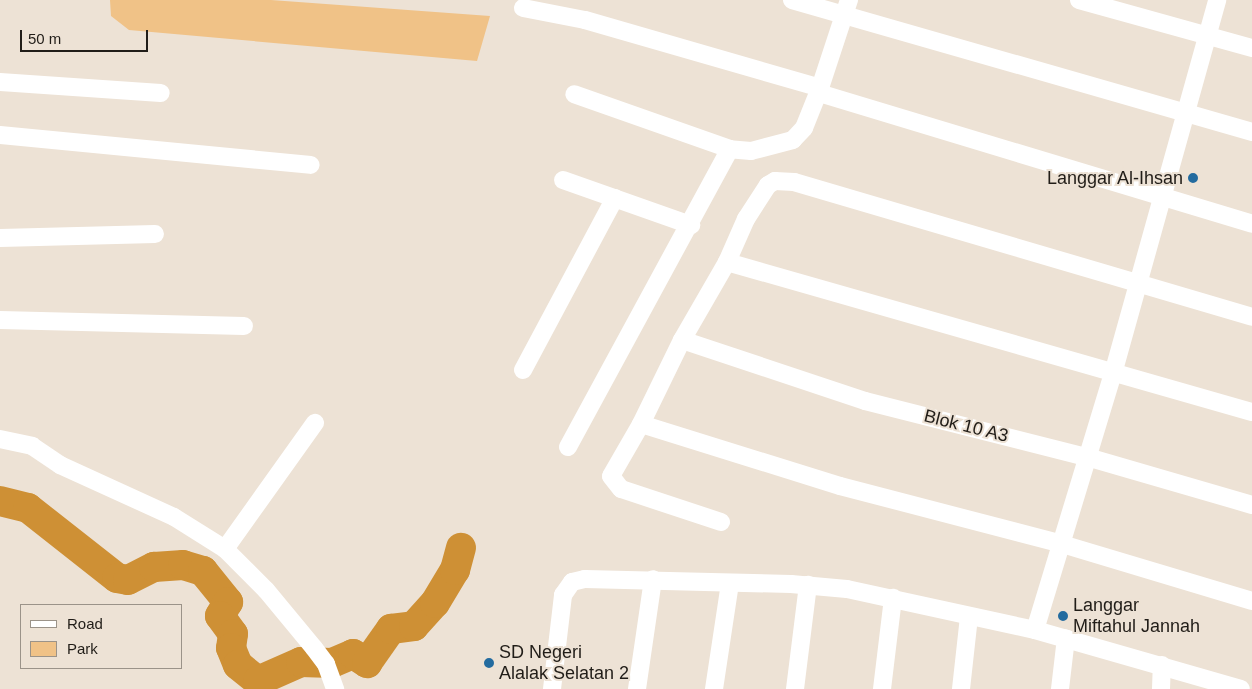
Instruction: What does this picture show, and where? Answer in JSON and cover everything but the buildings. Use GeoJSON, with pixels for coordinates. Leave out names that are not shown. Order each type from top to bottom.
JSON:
{"type":"FeatureCollection","features":[{"type":"Feature","properties":{"kind":"street"},"geometry":{"type":"LineString","coordinates":[[792,0],[844,17],[1252,132]]}},
{"type":"Feature","properties":{"kind":"street"},"geometry":{"type":"LineString","coordinates":[[574,94],[730,149],[763,150],[793,140],[804,128],[820,90],[849,0]]}},
{"type":"Feature","properties":{"kind":"street"},"geometry":{"type":"LineString","coordinates":[[1079,0],[1252,48]]}},
{"type":"Feature","properties":{"kind":"street"},"geometry":{"type":"LineString","coordinates":[[1035,630],[1114,370],[1217,0]]}},
{"type":"Feature","properties":{"kind":"street"},"geometry":{"type":"LineString","coordinates":[[523,8],[585,20],[820,90],[1162,198],[1252,224]]}},
{"type":"Feature","properties":{"kind":"street"},"geometry":{"type":"LineString","coordinates":[[0,82],[161,93]]}},
{"type":"Feature","properties":{"kind":"street"},"geometry":{"type":"LineString","coordinates":[[0,135],[311,166]]}},
{"type":"Feature","properties":{"kind":"street"},"geometry":{"type":"LineString","coordinates":[[568,447],[691,225],[730,149]]}},
{"type":"Feature","properties":{"kind":"street"},"geometry":{"type":"LineString","coordinates":[[563,180],[691,225]]}},
{"type":"Feature","properties":{"kind":"street"},"geometry":{"type":"LineString","coordinates":[[721,522],[616,486],[611,476],[641,424],[682,340],[727,262],[746,219],[768,185],[785,180],[1252,317]]}},
{"type":"Feature","properties":{"kind":"street"},"geometry":{"type":"LineString","coordinates":[[523,370],[616,198]]}},
{"type":"Feature","properties":{"kind":"street"},"geometry":{"type":"LineString","coordinates":[[0,238],[155,234]]}},
{"type":"Feature","properties":{"kind":"street"},"geometry":{"type":"LineString","coordinates":[[727,262],[1114,370],[1252,412]]}},
{"type":"Feature","properties":{"kind":"street"},"geometry":{"type":"LineString","coordinates":[[0,320],[244,326]]}},
{"type":"Feature","properties":{"kind":"street","name":"Blok 10 A3"},"geometry":{"type":"LineString","coordinates":[[682,340],[865,401],[1087,457],[1252,505]]}},
{"type":"Feature","properties":{"kind":"street"},"geometry":{"type":"LineString","coordinates":[[224,549],[315,423]]}},
{"type":"Feature","properties":{"kind":"street"},"geometry":{"type":"LineString","coordinates":[[641,424],[840,486],[1062,544],[1252,601]]}},
{"type":"Feature","properties":{"kind":"street"},"geometry":{"type":"LineString","coordinates":[[0,439],[32,446],[60,465],[174,517],[224,549],[266,590],[314,648],[326,664],[335,689]]}},
{"type":"Feature","properties":{"kind":"street"},"geometry":{"type":"LineString","coordinates":[[552,689],[563,595],[567,586],[585,579],[653,579],[808,585],[893,598],[1066,638],[1237,688]]}},
{"type":"Feature","properties":{"kind":"street"},"geometry":{"type":"LineString","coordinates":[[637,689],[653,579]]}},
{"type":"Feature","properties":{"kind":"street"},"geometry":{"type":"LineString","coordinates":[[714,689],[730,583]]}},
{"type":"Feature","properties":{"kind":"street"},"geometry":{"type":"LineString","coordinates":[[795,689],[808,585]]}},
{"type":"Feature","properties":{"kind":"street"},"geometry":{"type":"LineString","coordinates":[[882,689],[893,598]]}},
{"type":"Feature","properties":{"kind":"street"},"geometry":{"type":"LineString","coordinates":[[961,689],[969,617]]}},
{"type":"Feature","properties":{"kind":"street"},"geometry":{"type":"LineString","coordinates":[[1060,689],[1066,638]]}},
{"type":"Feature","properties":{"kind":"street"},"geometry":{"type":"LineString","coordinates":[[1161,689],[1162,665]]}},
{"type":"Feature","properties":{"kind":"green space"},"geometry":{"type":"Polygon","coordinates":[[[110,0],[271,0],[490,16],[477,61],[129,30],[111,16],[110,0]]]}},
{"type":"Feature","properties":{"kind":"waterway"},"geometry":{"type":"LineString","coordinates":[[0,501],[28,508],[117,578],[128,580],[154,567],[183,565],[203,571],[228,602],[220,616],[233,634],[231,648],[238,665],[258,681],[301,662],[332,663],[353,654],[367,663],[391,629],[414,626],[435,603],[455,570],[461,548]]}},
{"type":"Feature","properties":{"kind":"place","name":"Langgar Al-Ihsan"},"geometry":{"type":"Point","coordinates":[1193,178]}},
{"type":"Feature","properties":{"kind":"place","name":"Langgar Miftahul Jannah"},"geometry":{"type":"Point","coordinates":[1063,616]}},
{"type":"Feature","properties":{"kind":"place","name":"SD Negeri Alalak Selatan 2"},"geometry":{"type":"Point","coordinates":[489,663]}}]}
